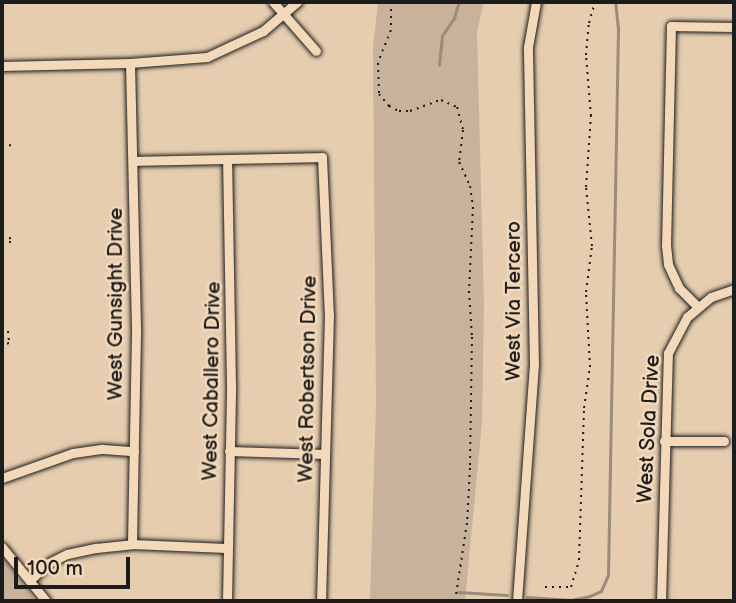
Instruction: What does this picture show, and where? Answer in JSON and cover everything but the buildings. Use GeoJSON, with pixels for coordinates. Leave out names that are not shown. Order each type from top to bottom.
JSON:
{"type":"FeatureCollection","features":[{"type":"Feature","properties":{"kind":"street"},"geometry":{"type":"LineString","coordinates":[[273,2],[316,51]]}},
{"type":"Feature","properties":{"kind":"street"},"geometry":{"type":"LineString","coordinates":[[2,66],[130,63],[206,57],[263,32],[297,2]]}},
{"type":"Feature","properties":{"kind":"street","name":"West Via Tercero"},"geometry":{"type":"LineString","coordinates":[[517,601],[534,364],[528,47],[536,2]]}},
{"type":"Feature","properties":{"kind":"street"},"geometry":{"type":"LineString","coordinates":[[734,27],[671,26],[666,246],[668,264],[680,288],[698,307],[711,297],[734,289]]}},
{"type":"Feature","properties":{"kind":"street","name":"West Gunsight Drive"},"geometry":{"type":"LineString","coordinates":[[130,63],[136,334],[132,544]]}},
{"type":"Feature","properties":{"kind":"street","name":"West Robertson Drive"},"geometry":{"type":"LineString","coordinates":[[228,160],[322,157],[328,315],[321,601]]}},
{"type":"Feature","properties":{"kind":"street"},"geometry":{"type":"LineString","coordinates":[[133,161],[228,160]]}},
{"type":"Feature","properties":{"kind":"street","name":"West Caballero Drive"},"geometry":{"type":"LineString","coordinates":[[227,601],[231,332],[228,160]]}},
{"type":"Feature","properties":{"kind":"street","name":"West Sola Drive"},"geometry":{"type":"LineString","coordinates":[[661,601],[668,353],[679,327],[698,307]]}},
{"type":"Feature","properties":{"kind":"street"},"geometry":{"type":"LineString","coordinates":[[664,441],[724,441]]}},
{"type":"Feature","properties":{"kind":"street"},"geometry":{"type":"LineString","coordinates":[[2,478],[73,453],[103,449],[134,451]]}},
{"type":"Feature","properties":{"kind":"street"},"geometry":{"type":"LineString","coordinates":[[229,451],[326,454]]}},
{"type":"Feature","properties":{"kind":"street"},"geometry":{"type":"LineString","coordinates":[[30,580],[49,563],[67,554],[132,544],[226,548]]}},
{"type":"Feature","properties":{"kind":"street"},"geometry":{"type":"LineString","coordinates":[[2,547],[46,601]]}},
{"type":"Feature","properties":{"kind":"path"},"geometry":{"type":"LineString","coordinates":[[391,2],[391,30],[378,63],[379,94],[389,106],[399,111],[410,111],[441,100],[457,107],[463,130],[459,162],[470,186],[473,207],[469,291],[472,337],[470,468],[467,523],[456,601]]}},
{"type":"Feature","properties":{"kind":"path"},"geometry":{"type":"LineString","coordinates":[[545,587],[571,587],[579,559],[584,408],[590,367],[586,292],[592,246],[586,179],[591,116],[586,55],[589,23],[595,2]]}},
{"type":"Feature","properties":{"kind":"path"},"geometry":{"type":"LineString","coordinates":[[2,147],[13,145]]}},
{"type":"Feature","properties":{"kind":"path"},"geometry":{"type":"LineString","coordinates":[[2,147],[8,149]]}},
{"type":"Feature","properties":{"kind":"path"},"geometry":{"type":"LineString","coordinates":[[2,199],[8,199]]}},
{"type":"Feature","properties":{"kind":"path"},"geometry":{"type":"LineString","coordinates":[[2,240],[12,240]]}},
{"type":"Feature","properties":{"kind":"path"},"geometry":{"type":"LineString","coordinates":[[2,332],[8,331],[9,344],[2,345]]}},
{"type":"Feature","properties":{"kind":"shaded area"},"geometry":{"type":"Polygon","coordinates":[[[378,2],[484,2],[477,32],[484,305],[482,422],[465,601],[370,601],[376,404],[373,48],[378,2]]]}},
{"type":"Feature","properties":{"kind":"shaded area"},"geometry":{"type":"Polygon","coordinates":[[[2,557],[29,592],[35,601],[2,601],[2,557]]]}},
{"type":"Feature","properties":{"kind":"waterway"},"geometry":{"type":"LineString","coordinates":[[439,65],[442,36],[454,18],[459,2]]}},
{"type":"Feature","properties":{"kind":"waterway"},"geometry":{"type":"LineString","coordinates":[[527,597],[571,600],[590,596],[601,591],[608,575],[618,29],[615,2]]}},
{"type":"Feature","properties":{"kind":"waterway"},"geometry":{"type":"LineString","coordinates":[[458,592],[507,595]]}}]}
